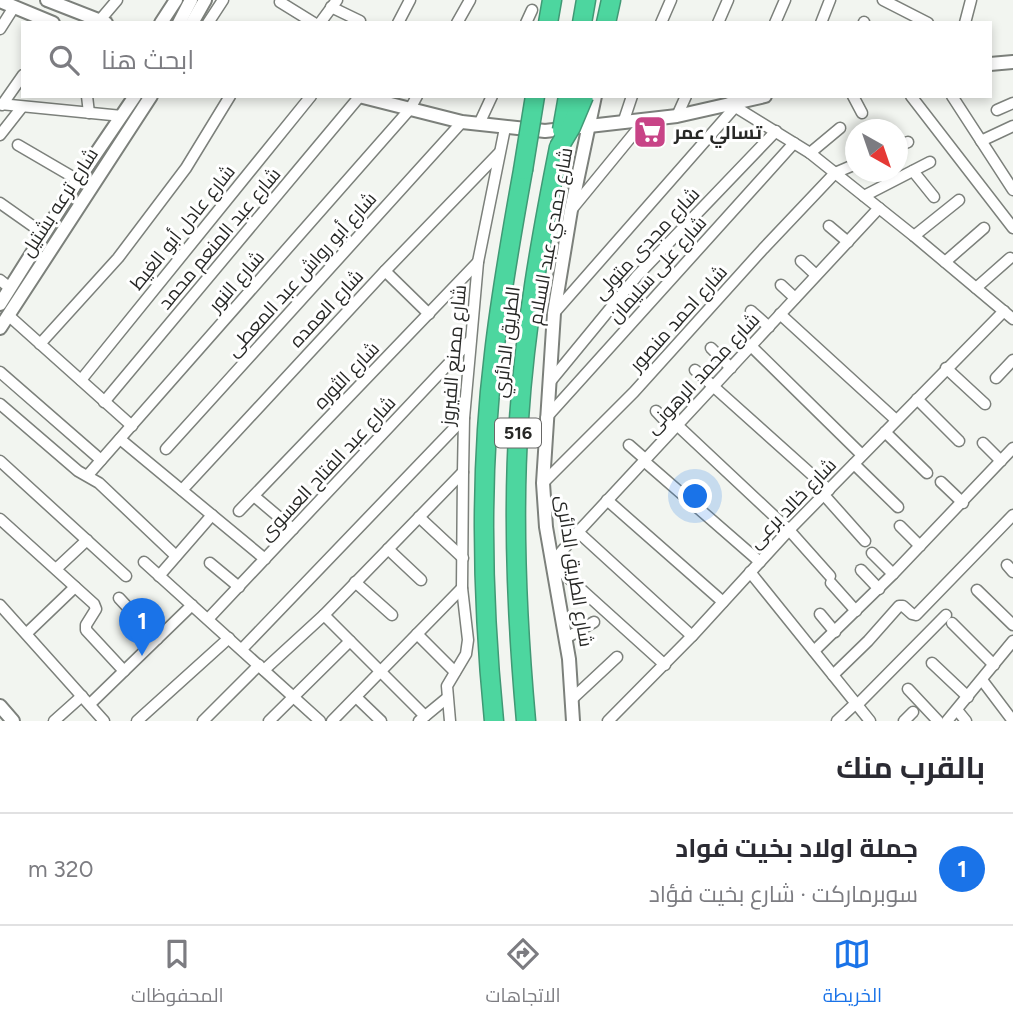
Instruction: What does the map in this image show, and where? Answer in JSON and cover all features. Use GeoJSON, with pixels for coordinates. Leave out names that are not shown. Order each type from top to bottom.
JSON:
{"type":"FeatureCollection","features":[{"type":"Feature","properties":{"kind":"highway"},"geometry":{"type":"LineString","coordinates":[[548,21],[552,0]]}},
{"type":"Feature","properties":{"kind":"highway"},"geometry":{"type":"LineString","coordinates":[[582,21],[586,0]]}},
{"type":"Feature","properties":{"kind":"highway"},"geometry":{"type":"LineString","coordinates":[[606,21],[611,0]]}},
{"type":"Feature","properties":{"kind":"highway","name":"الطريق الدائري"},"geometry":{"type":"LineString","coordinates":[[494,721],[484,545],[486,450],[493,356],[504,276],[535,98]]}},
{"type":"Feature","properties":{"kind":"highway","name":"الطريق الدائري"},"geometry":{"type":"LineString","coordinates":[[526,721],[517,589],[515,504],[519,419],[532,298],[568,98]]}},
{"type":"Feature","properties":{"kind":"highway"},"geometry":{"type":"LineString","coordinates":[[559,147],[583,98]]}},
{"type":"Feature","properties":{"kind":"street"},"geometry":{"type":"LineString","coordinates":[[48,0],[100,21]]}},
{"type":"Feature","properties":{"kind":"street"},"geometry":{"type":"LineString","coordinates":[[104,21],[117,0]]}},
{"type":"Feature","properties":{"kind":"street"},"geometry":{"type":"LineString","coordinates":[[162,21],[176,0]]}},
{"type":"Feature","properties":{"kind":"street"},"geometry":{"type":"LineString","coordinates":[[180,21],[191,0]]}},
{"type":"Feature","properties":{"kind":"street"},"geometry":{"type":"LineString","coordinates":[[193,21],[205,0]]}},
{"type":"Feature","properties":{"kind":"street"},"geometry":{"type":"LineString","coordinates":[[209,21],[223,0]]}},
{"type":"Feature","properties":{"kind":"street"},"geometry":{"type":"LineString","coordinates":[[398,21],[410,0]]}},
{"type":"Feature","properties":{"kind":"street"},"geometry":{"type":"LineString","coordinates":[[458,21],[470,0]]}},
{"type":"Feature","properties":{"kind":"street"},"geometry":{"type":"LineString","coordinates":[[613,21],[618,0]]}},
{"type":"Feature","properties":{"kind":"street"},"geometry":{"type":"LineString","coordinates":[[662,21],[671,0]]}},
{"type":"Feature","properties":{"kind":"street"},"geometry":{"type":"LineString","coordinates":[[719,21],[728,0]]}},
{"type":"Feature","properties":{"kind":"street"},"geometry":{"type":"LineString","coordinates":[[776,21],[785,0]]}},
{"type":"Feature","properties":{"kind":"street"},"geometry":{"type":"LineString","coordinates":[[822,21],[830,0]]}},
{"type":"Feature","properties":{"kind":"street"},"geometry":{"type":"LineString","coordinates":[[883,0],[924,21]]}},
{"type":"Feature","properties":{"kind":"street"},"geometry":{"type":"LineString","coordinates":[[966,21],[971,0]]}},
{"type":"Feature","properties":{"kind":"street"},"geometry":{"type":"LineString","coordinates":[[0,1],[47,21]]}},
{"type":"Feature","properties":{"kind":"street"},"geometry":{"type":"LineString","coordinates":[[279,2],[311,21]]}},
{"type":"Feature","properties":{"kind":"street"},"geometry":{"type":"LineString","coordinates":[[321,21],[334,4],[360,21]]}},
{"type":"Feature","properties":{"kind":"street"},"geometry":{"type":"LineString","coordinates":[[0,29],[14,7]]}},
{"type":"Feature","properties":{"kind":"street"},"geometry":{"type":"LineString","coordinates":[[527,21],[532,9]]}},
{"type":"Feature","properties":{"kind":"street"},"geometry":{"type":"LineString","coordinates":[[992,64],[1013,62]]}},
{"type":"Feature","properties":{"kind":"street"},"geometry":{"type":"LineString","coordinates":[[1,105],[21,78]]}},
{"type":"Feature","properties":{"kind":"street"},"geometry":{"type":"LineString","coordinates":[[88,98],[89,113]]}},
{"type":"Feature","properties":{"kind":"street","name":"شارع ترعه بشتيل"},"geometry":{"type":"LineString","coordinates":[[0,328],[5,284],[44,234],[134,98]]}},
{"type":"Feature","properties":{"kind":"street","name":"شارع ترعه بشتيل"},"geometry":{"type":"LineString","coordinates":[[4,310],[150,98]]}},
{"type":"Feature","properties":{"kind":"street"},"geometry":{"type":"LineString","coordinates":[[40,344],[118,258],[186,168],[229,98]]}},
{"type":"Feature","properties":{"kind":"street","name":"شارع عادل أبو الغيط"},"geometry":{"type":"LineString","coordinates":[[80,380],[309,98]]}},
{"type":"Feature","properties":{"kind":"street","name":"شارع عبد المنعم محمد"},"geometry":{"type":"LineString","coordinates":[[104,402],[357,98]]}},
{"type":"Feature","properties":{"kind":"street"},"geometry":{"type":"LineString","coordinates":[[367,98],[462,122],[545,131],[645,121],[756,98]]}},
{"type":"Feature","properties":{"kind":"street","name":"شارع النور"},"geometry":{"type":"LineString","coordinates":[[88,475],[410,109],[416,98]]}},
{"type":"Feature","properties":{"kind":"street"},"geometry":{"type":"LineString","coordinates":[[479,124],[491,98]]}},
{"type":"Feature","properties":{"kind":"street","name":"شارع حمدي عبد السلام"},"geometry":{"type":"LineString","coordinates":[[548,384],[554,313],[571,210],[595,98]]}},
{"type":"Feature","properties":{"kind":"street"},"geometry":{"type":"LineString","coordinates":[[623,123],[631,98]]}},
{"type":"Feature","properties":{"kind":"street"},"geometry":{"type":"LineString","coordinates":[[677,116],[685,98]]}},
{"type":"Feature","properties":{"kind":"street"},"geometry":{"type":"LineString","coordinates":[[854,98],[862,113]]}},
{"type":"Feature","properties":{"kind":"street"},"geometry":{"type":"LineString","coordinates":[[913,98],[1013,228]]}},
{"type":"Feature","properties":{"kind":"street"},"geometry":{"type":"LineString","coordinates":[[953,98],[981,141],[1008,173],[1013,190]]}},
{"type":"Feature","properties":{"kind":"street"},"geometry":{"type":"LineString","coordinates":[[998,110],[1013,103]]}},
{"type":"Feature","properties":{"kind":"street"},"geometry":{"type":"LineString","coordinates":[[1,105],[122,116]]}},
{"type":"Feature","properties":{"kind":"street"},"geometry":{"type":"LineString","coordinates":[[732,105],[810,153],[1013,319]]}},
{"type":"Feature","properties":{"kind":"street"},"geometry":{"type":"LineString","coordinates":[[554,313],[732,105]]}},
{"type":"Feature","properties":{"kind":"street"},"geometry":{"type":"LineString","coordinates":[[0,135],[22,107]]}},
{"type":"Feature","properties":{"kind":"street"},"geometry":{"type":"LineString","coordinates":[[571,210],[645,121]]}},
{"type":"Feature","properties":{"kind":"street","name":"شارع أبو رواش عبد المعطى"},"geometry":{"type":"LineString","coordinates":[[166,449],[462,122]]}},
{"type":"Feature","properties":{"kind":"street"},"geometry":{"type":"LineString","coordinates":[[981,141],[1013,126]]}},
{"type":"Feature","properties":{"kind":"street","name":"شارع مصنع الفيروز"},"geometry":{"type":"LineString","coordinates":[[463,588],[464,418],[478,262],[505,128]]}},
{"type":"Feature","properties":{"kind":"street"},"geometry":{"type":"LineString","coordinates":[[810,153],[840,128]]}},
{"type":"Feature","properties":{"kind":"street","name":"شارع مجدى متولى"},"geometry":{"type":"LineString","coordinates":[[548,384],[637,275],[776,131]]}},
{"type":"Feature","properties":{"kind":"street","name":"شارع على سليمان"},"geometry":{"type":"LineString","coordinates":[[545,418],[794,143]]}},
{"type":"Feature","properties":{"kind":"street"},"geometry":{"type":"LineString","coordinates":[[18,145],[78,180]]}},
{"type":"Feature","properties":{"kind":"street","name":"شارع العمده"},"geometry":{"type":"LineString","coordinates":[[182,490],[385,271],[499,153]]}},
{"type":"Feature","properties":{"kind":"street"},"geometry":{"type":"LineString","coordinates":[[864,196],[930,162]]}},
{"type":"Feature","properties":{"kind":"street"},"geometry":{"type":"LineString","coordinates":[[835,173],[845,169]]}},
{"type":"Feature","properties":{"kind":"street"},"geometry":{"type":"LineString","coordinates":[[913,171],[934,197]]}},
{"type":"Feature","properties":{"kind":"street","name":"شارع احمد منصور"},"geometry":{"type":"LineString","coordinates":[[543,483],[634,392],[835,173]]}},
{"type":"Feature","properties":{"kind":"street"},"geometry":{"type":"LineString","coordinates":[[914,236],[959,200]]}},
{"type":"Feature","properties":{"kind":"street"},"geometry":{"type":"LineString","coordinates":[[0,203],[44,234]]}},
{"type":"Feature","properties":{"kind":"street","name":"شارع محمد الرهونى"},"geometry":{"type":"LineString","coordinates":[[552,563],[607,500],[879,208]]}},
{"type":"Feature","properties":{"kind":"street"},"geometry":{"type":"LineString","coordinates":[[829,226],[848,242]]}},
{"type":"Feature","properties":{"kind":"street"},"geometry":{"type":"LineString","coordinates":[[945,262],[984,228]]}},
{"type":"Feature","properties":{"kind":"street"},"geometry":{"type":"LineString","coordinates":[[976,288],[1010,258]]}},
{"type":"Feature","properties":{"kind":"street"},"geometry":{"type":"LineString","coordinates":[[801,261],[816,275]]}},
{"type":"Feature","properties":{"kind":"street","name":"شارع الثوره"},"geometry":{"type":"LineString","coordinates":[[239,512],[478,262]]}},
{"type":"Feature","properties":{"kind":"street"},"geometry":{"type":"LineString","coordinates":[[385,271],[429,314]]}},
{"type":"Feature","properties":{"kind":"street"},"geometry":{"type":"LineString","coordinates":[[781,285],[795,298]]}},
{"type":"Feature","properties":{"kind":"street","name":"شارع خالد برعى"},"geometry":{"type":"LineString","coordinates":[[608,721],[665,665],[789,530],[1013,302]]}},
{"type":"Feature","properties":{"kind":"street"},"geometry":{"type":"LineString","coordinates":[[4,310],[132,426]]}},
{"type":"Feature","properties":{"kind":"street"},"geometry":{"type":"LineString","coordinates":[[751,311],[769,327]]}},
{"type":"Feature","properties":{"kind":"street"},"geometry":{"type":"LineString","coordinates":[[780,314],[896,420]]}},
{"type":"Feature","properties":{"kind":"street","name":"شارع عبد الفتاح العسوى"},"geometry":{"type":"LineString","coordinates":[[208,619],[471,341]]}},
{"type":"Feature","properties":{"kind":"street"},"geometry":{"type":"LineString","coordinates":[[751,346],[862,455]]}},
{"type":"Feature","properties":{"kind":"street"},"geometry":{"type":"LineString","coordinates":[[711,348],[730,368]]}},
{"type":"Feature","properties":{"kind":"street"},"geometry":{"type":"LineString","coordinates":[[996,378],[1013,360]]}},
{"type":"Feature","properties":{"kind":"street"},"geometry":{"type":"LineString","coordinates":[[946,369],[985,404]]}},
{"type":"Feature","properties":{"kind":"street"},"geometry":{"type":"LineString","coordinates":[[695,370],[826,493],[865,541]]}},
{"type":"Feature","properties":{"kind":"street"},"geometry":{"type":"LineString","coordinates":[[0,372],[102,460]]}},
{"type":"Feature","properties":{"kind":"street","name":"شارع الطريق الدائرى"},"geometry":{"type":"LineString","coordinates":[[548,384],[543,483],[552,563],[566,638],[573,721]]}},
{"type":"Feature","properties":{"kind":"street"},"geometry":{"type":"LineString","coordinates":[[917,399],[959,441]]}},
{"type":"Feature","properties":{"kind":"street"},"geometry":{"type":"LineString","coordinates":[[0,404],[78,471],[99,483],[176,556]]}},
{"type":"Feature","properties":{"kind":"street"},"geometry":{"type":"LineString","coordinates":[[656,411],[789,530],[856,611]]}},
{"type":"Feature","properties":{"kind":"street"},"geometry":{"type":"LineString","coordinates":[[242,649],[464,418]]}},
{"type":"Feature","properties":{"kind":"street"},"geometry":{"type":"LineString","coordinates":[[885,432],[927,473]]}},
{"type":"Feature","properties":{"kind":"street"},"geometry":{"type":"LineString","coordinates":[[120,439],[265,559]]}},
{"type":"Feature","properties":{"kind":"street"},"geometry":{"type":"LineString","coordinates":[[982,443],[1001,461]]}},
{"type":"Feature","properties":{"kind":"street"},"geometry":{"type":"LineString","coordinates":[[629,444],[760,562]]}},
{"type":"Feature","properties":{"kind":"street"},"geometry":{"type":"LineString","coordinates":[[814,651],[893,574],[1013,448]]}},
{"type":"Feature","properties":{"kind":"street"},"geometry":{"type":"LineString","coordinates":[[0,461],[126,576]]}},
{"type":"Feature","properties":{"kind":"street"},"geometry":{"type":"LineString","coordinates":[[854,464],[898,507]]}},
{"type":"Feature","properties":{"kind":"street"},"geometry":{"type":"LineString","coordinates":[[203,721],[324,615],[463,472]]}},
{"type":"Feature","properties":{"kind":"street"},"geometry":{"type":"LineString","coordinates":[[941,482],[962,503]]}},
{"type":"Feature","properties":{"kind":"street"},"geometry":{"type":"LineString","coordinates":[[254,496],[293,529]]}},
{"type":"Feature","properties":{"kind":"street"},"geometry":{"type":"LineString","coordinates":[[607,500],[723,602]]}},
{"type":"Feature","properties":{"kind":"street"},"geometry":{"type":"LineString","coordinates":[[159,576],[212,515]]}},
{"type":"Feature","properties":{"kind":"street"},"geometry":{"type":"LineString","coordinates":[[833,675],[869,641],[899,606],[916,615],[1013,516]]}},
{"type":"Feature","properties":{"kind":"street"},"geometry":{"type":"LineString","coordinates":[[419,517],[463,558]]}},
{"type":"Feature","properties":{"kind":"street"},"geometry":{"type":"LineString","coordinates":[[0,519],[94,604],[96,609],[86,625],[86,630],[124,671]]}},
{"type":"Feature","properties":{"kind":"street"},"geometry":{"type":"LineString","coordinates":[[900,526],[920,546]]}},
{"type":"Feature","properties":{"kind":"street"},"geometry":{"type":"LineString","coordinates":[[578,532],[692,636]]}},
{"type":"Feature","properties":{"kind":"street"},"geometry":{"type":"LineString","coordinates":[[56,569],[87,540]]}},
{"type":"Feature","properties":{"kind":"street"},"geometry":{"type":"LineString","coordinates":[[388,549],[421,580]]}},
{"type":"Feature","properties":{"kind":"street"},"geometry":{"type":"LineString","coordinates":[[872,553],[893,574]]}},
{"type":"Feature","properties":{"kind":"street"},"geometry":{"type":"LineString","coordinates":[[144,562],[320,721]]}},
{"type":"Feature","properties":{"kind":"street"},"geometry":{"type":"LineString","coordinates":[[210,563],[239,587]]}},
{"type":"Feature","properties":{"kind":"street"},"geometry":{"type":"LineString","coordinates":[[552,563],[665,665]]}},
{"type":"Feature","properties":{"kind":"street"},"geometry":{"type":"LineString","coordinates":[[861,570],[878,589]]}},
{"type":"Feature","properties":{"kind":"street"},"geometry":{"type":"LineString","coordinates":[[750,572],[870,721]]}},
{"type":"Feature","properties":{"kind":"street"},"geometry":{"type":"LineString","coordinates":[[355,582],[392,615]]}},
{"type":"Feature","properties":{"kind":"street"},"geometry":{"type":"LineString","coordinates":[[27,633],[75,587]]}},
{"type":"Feature","properties":{"kind":"street"},"geometry":{"type":"LineString","coordinates":[[332,721],[463,588]]}},
{"type":"Feature","properties":{"kind":"street"},"geometry":{"type":"LineString","coordinates":[[450,721],[447,686],[466,654],[468,640],[463,588]]}},
{"type":"Feature","properties":{"kind":"street"},"geometry":{"type":"LineString","coordinates":[[976,590],[1013,625]]}},
{"type":"Feature","properties":{"kind":"street"},"geometry":{"type":"LineString","coordinates":[[119,598],[157,639]]}},
{"type":"Feature","properties":{"kind":"street"},"geometry":{"type":"LineString","coordinates":[[0,605],[104,721]]}},
{"type":"Feature","properties":{"kind":"street"},"geometry":{"type":"LineString","coordinates":[[54,721],[124,671],[192,605]]}},
{"type":"Feature","properties":{"kind":"street"},"geometry":{"type":"LineString","coordinates":[[820,614],[835,632]]}},
{"type":"Feature","properties":{"kind":"street"},"geometry":{"type":"LineString","coordinates":[[324,615],[381,671],[422,718],[447,698]]}},
{"type":"Feature","properties":{"kind":"street"},"geometry":{"type":"LineString","coordinates":[[837,721],[949,619],[994,665]]}},
{"type":"Feature","properties":{"kind":"street"},"geometry":{"type":"LineString","coordinates":[[566,638],[594,622]]}},
{"type":"Feature","properties":{"kind":"street"},"geometry":{"type":"LineString","coordinates":[[417,634],[455,672]]}},
{"type":"Feature","properties":{"kind":"street"},"geometry":{"type":"LineString","coordinates":[[137,721],[229,638]]}},
{"type":"Feature","properties":{"kind":"street"},"geometry":{"type":"LineString","coordinates":[[269,721],[350,641]]}},
{"type":"Feature","properties":{"kind":"street"},"geometry":{"type":"LineString","coordinates":[[947,721],[1013,641]]}},
{"type":"Feature","properties":{"kind":"street"},"geometry":{"type":"LineString","coordinates":[[1006,650],[1013,660]]}},
{"type":"Feature","properties":{"kind":"street"},"geometry":{"type":"LineString","coordinates":[[572,699],[617,657]]}},
{"type":"Feature","properties":{"kind":"street"},"geometry":{"type":"LineString","coordinates":[[932,663],[968,697]]}},
{"type":"Feature","properties":{"kind":"street"},"geometry":{"type":"LineString","coordinates":[[982,680],[1013,721]]}},
{"type":"Feature","properties":{"kind":"street"},"geometry":{"type":"LineString","coordinates":[[908,689],[938,721]]}},
{"type":"Feature","properties":{"kind":"street"},"geometry":{"type":"LineString","coordinates":[[356,697],[381,721]]}},
{"type":"Feature","properties":{"kind":"street"},"geometry":{"type":"LineString","coordinates":[[0,706],[13,721]]}},
{"type":"Feature","properties":{"kind":"street"},"geometry":{"type":"LineString","coordinates":[[957,710],[966,721]]}},
{"type":"Feature","properties":{"kind":"street"},"geometry":{"type":"LineString","coordinates":[[904,721],[912,712]]}},
{"type":"Feature","properties":{"kind":"place","name":"تسالي عمر"},"geometry":{"type":"Point","coordinates":[650,132]}},
{"type":"Feature","properties":{"kind":"place","name":"جملة اولاد بخيت فواد"},"geometry":{"type":"Point","coordinates":[142,656]}}]}
